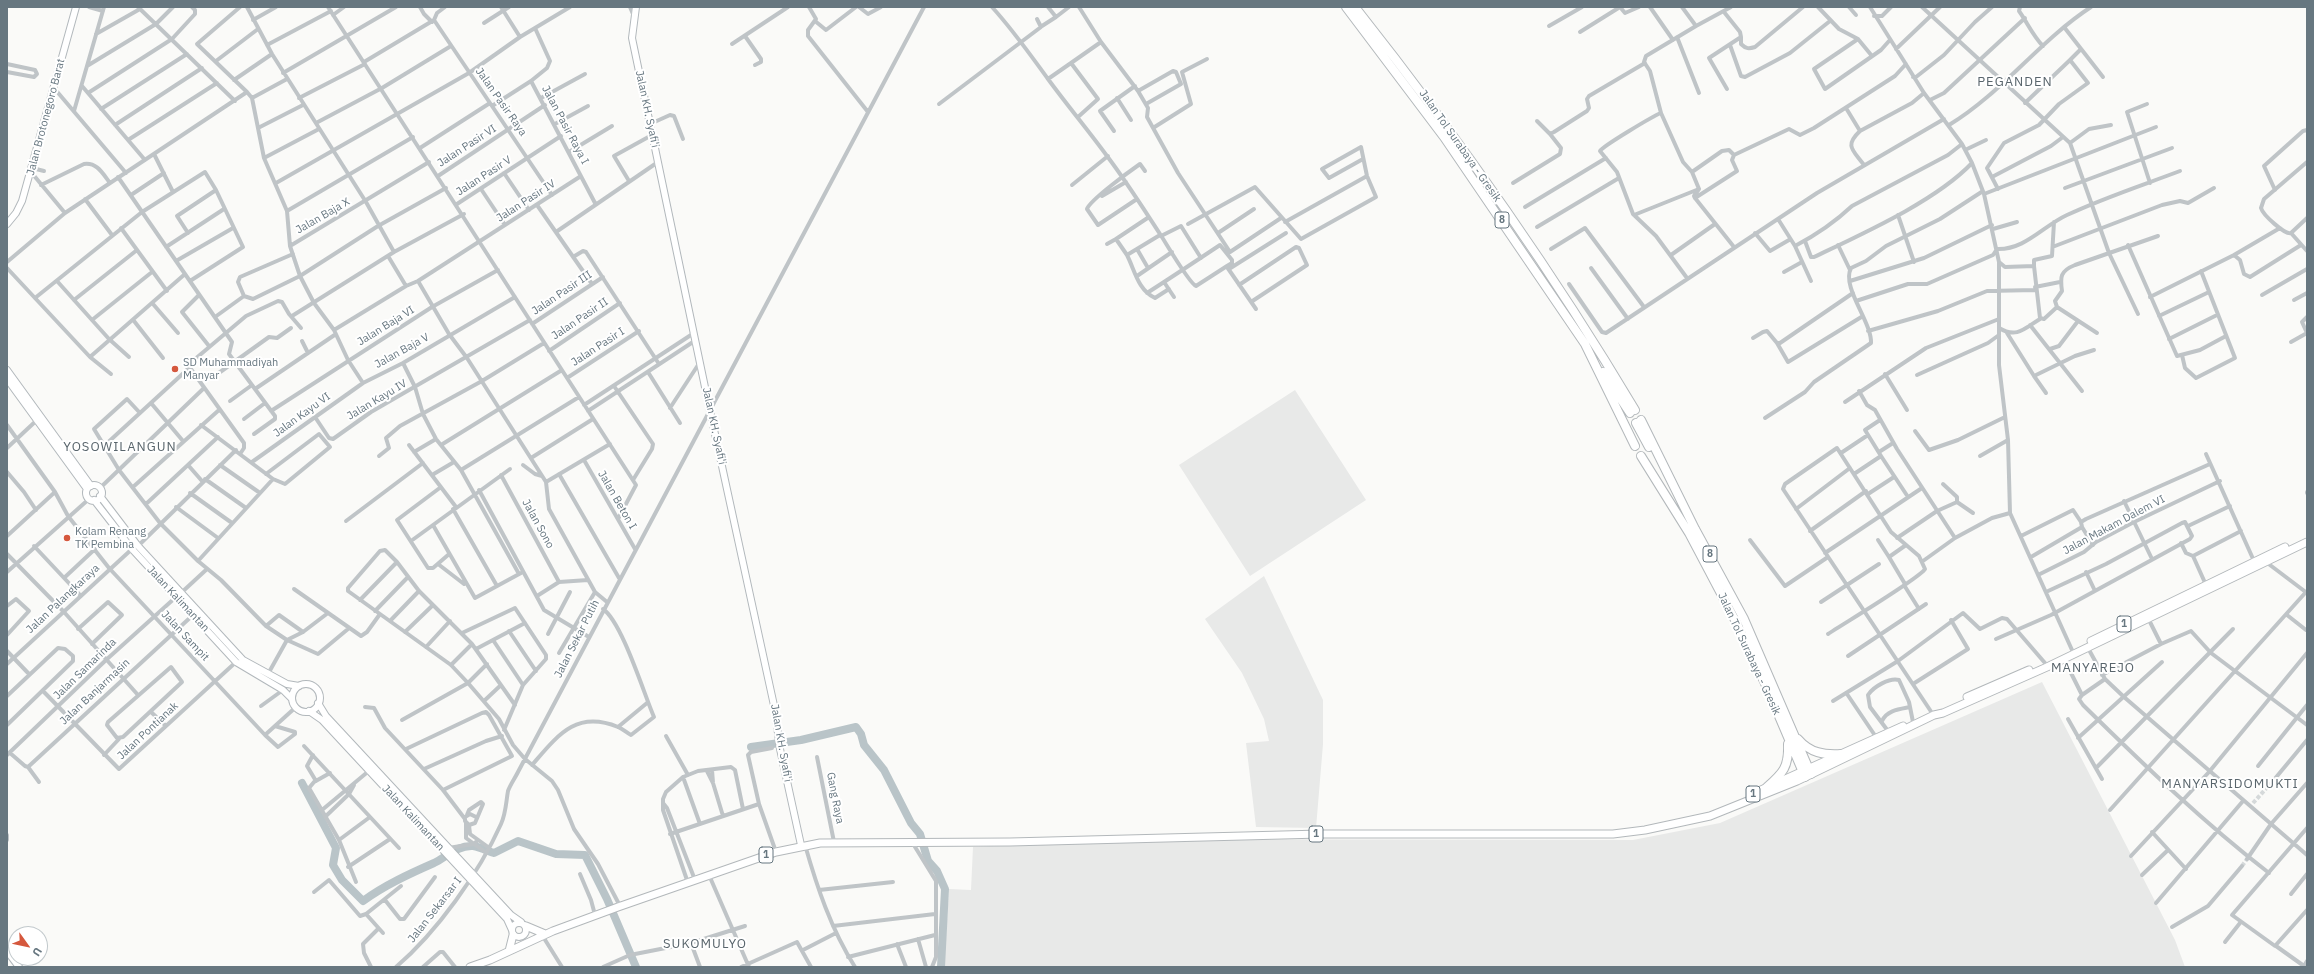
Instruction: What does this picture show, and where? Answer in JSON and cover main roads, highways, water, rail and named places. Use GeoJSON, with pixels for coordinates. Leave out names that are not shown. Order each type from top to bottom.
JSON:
{"type":"FeatureCollection","features":[{"type":"Feature","properties":{"kind":"highway","name":"Jalan Tol Surabaya - Gresik"},"geometry":{"type":"LineString","coordinates":[[1346,7],[1444,137],[1632,412],[1593,340],[1543,264],[1424,94],[1355,7]]}},
{"type":"Feature","properties":{"kind":"highway","name":"Jalan Tol Surabaya - Gresik"},"geometry":{"type":"LineString","coordinates":[[1585,344],[1635,446]]}},
{"type":"Feature","properties":{"kind":"highway","name":"Jalan Tol Surabaya - Gresik"},"geometry":{"type":"LineString","coordinates":[[1689,533],[1681,512],[1638,421],[1744,619],[1776,690],[1791,737]]}},
{"type":"Feature","properties":{"kind":"highway","name":"Jalan Tol Surabaya - Gresik"},"geometry":{"type":"LineString","coordinates":[[1641,456],[1689,533],[1742,635],[1807,772]]}},
{"type":"Feature","properties":{"kind":"highway","name":"1"},"geometry":{"type":"LineString","coordinates":[[1703,817],[1767,787],[1807,772],[1888,731],[1912,722],[2045,663],[2307,537]]}},
{"type":"Feature","properties":{"kind":"highway","name":"1"},"geometry":{"type":"LineString","coordinates":[[470,967],[544,935],[608,911],[776,852],[803,845],[834,842],[1010,842],[1320,834],[1613,834],[1645,830],[1703,817],[2150,621],[2307,542]]}},
{"type":"Feature","properties":{"kind":"highway"},"geometry":{"type":"LineString","coordinates":[[1767,787],[1778,777],[1788,762],[1791,737],[1812,751],[1826,755],[1841,754]]}},
{"type":"Feature","properties":{"kind":"highway"},"geometry":{"type":"LineString","coordinates":[[524,926],[544,935]]}},
{"type":"Feature","properties":{"kind":"highway"},"geometry":{"type":"LineString","coordinates":[[509,951],[514,934]]}},
{"type":"Feature","properties":{"kind":"main road","name":"Jalan Brotonegoro Barat"},"geometry":{"type":"LineString","coordinates":[[7,224],[16,213],[32,170],[76,7]]}},
{"type":"Feature","properties":{"kind":"main road","name":"Jalan KH. Syafi'i"},"geometry":{"type":"LineString","coordinates":[[635,10],[632,38],[710,411],[776,710],[780,749],[803,845]]}},
{"type":"Feature","properties":{"kind":"main road"},"geometry":{"type":"LineString","coordinates":[[7,370],[39,419],[89,487]]}},
{"type":"Feature","properties":{"kind":"main road"},"geometry":{"type":"LineString","coordinates":[[8,383],[39,419]]}},
{"type":"Feature","properties":{"kind":"main road"},"geometry":{"type":"LineString","coordinates":[[96,485],[100,488],[100,496],[91,499],[86,494],[89,487],[96,485]]}},
{"type":"Feature","properties":{"kind":"main road","name":"Jalan Kalimantan"},"geometry":{"type":"LineString","coordinates":[[100,496],[135,548]]}},
{"type":"Feature","properties":{"kind":"main road","name":"Jalan Kalimantan"},"geometry":{"type":"LineString","coordinates":[[91,499],[219,639],[236,662],[283,690],[292,699]]}},
{"type":"Feature","properties":{"kind":"main road","name":"Jalan Kalimantan"},"geometry":{"type":"LineString","coordinates":[[179,595],[193,615],[243,660],[287,684],[299,686]]}},
{"type":"Feature","properties":{"kind":"main road"},"geometry":{"type":"LineString","coordinates":[[307,684],[315,688],[319,695],[318,703],[309,711],[300,710],[296,707],[292,699],[295,690],[299,686],[307,684]]}},
{"type":"Feature","properties":{"kind":"main road","name":"Jalan Kalimantan"},"geometry":{"type":"LineString","coordinates":[[318,703],[326,716],[371,769]]}},
{"type":"Feature","properties":{"kind":"main road","name":"Jalan Kalimantan"},"geometry":{"type":"LineString","coordinates":[[309,711],[318,717],[371,769],[446,849],[507,919],[514,934],[524,944]]}},
{"type":"Feature","properties":{"kind":"main road","name":"Jalan Kalimantan"},"geometry":{"type":"LineString","coordinates":[[471,877],[511,916],[524,926],[531,941]]}},
{"type":"Feature","properties":{"kind":"main road"},"geometry":{"type":"LineString","coordinates":[[513,925],[524,926],[524,935],[514,934],[513,925]]}},
{"type":"Feature","properties":{"kind":"main road"},"geometry":{"type":"LineString","coordinates":[[7,951],[19,967]]}},
{"type":"Feature","properties":{"kind":"waterway"},"geometry":{"type":"LineString","coordinates":[[751,747],[801,740],[856,727],[861,734],[864,745],[884,770],[911,823],[920,834],[928,861],[937,871],[945,889],[941,967]]}},
{"type":"Feature","properties":{"kind":"waterway"},"geometry":{"type":"LineString","coordinates":[[302,783],[336,848],[333,865],[342,880],[363,901],[397,880],[434,863],[462,847],[473,846],[494,853],[518,841],[556,854],[585,855],[607,899],[636,967]]}},
{"type":"Feature","properties":{"kind":"tunnel"},"geometry":{"type":"LineString","coordinates":[[2253,803],[2273,781]]}},
{"type":"Feature","properties":{"kind":"tunnel"},"geometry":{"type":"LineString","coordinates":[[2242,866],[2247,859]]}},
{"type":"Feature","properties":{"kind":"place","name":"SD Muhammadiyah Manyar"},"geometry":{"type":"Point","coordinates":[175,369]}},
{"type":"Feature","properties":{"kind":"place","name":"Kolam Renang TK Pembina"},"geometry":{"type":"Point","coordinates":[67,538]}},
{"type":"Feature","properties":{"kind":"district","name":"PEGANDEN"},"geometry":{"type":"Point","coordinates":[2015,82]}},
{"type":"Feature","properties":{"kind":"district","name":"YOSOWILANGUN"},"geometry":{"type":"Point","coordinates":[120,447]}},
{"type":"Feature","properties":{"kind":"district","name":"MANYAREJO"},"geometry":{"type":"Point","coordinates":[2093,668]}},
{"type":"Feature","properties":{"kind":"district","name":"MANYARSIDOMUKTI"},"geometry":{"type":"Point","coordinates":[2230,784]}},
{"type":"Feature","properties":{"kind":"district","name":"SUKOMULYO"},"geometry":{"type":"Point","coordinates":[705,944]}}]}
